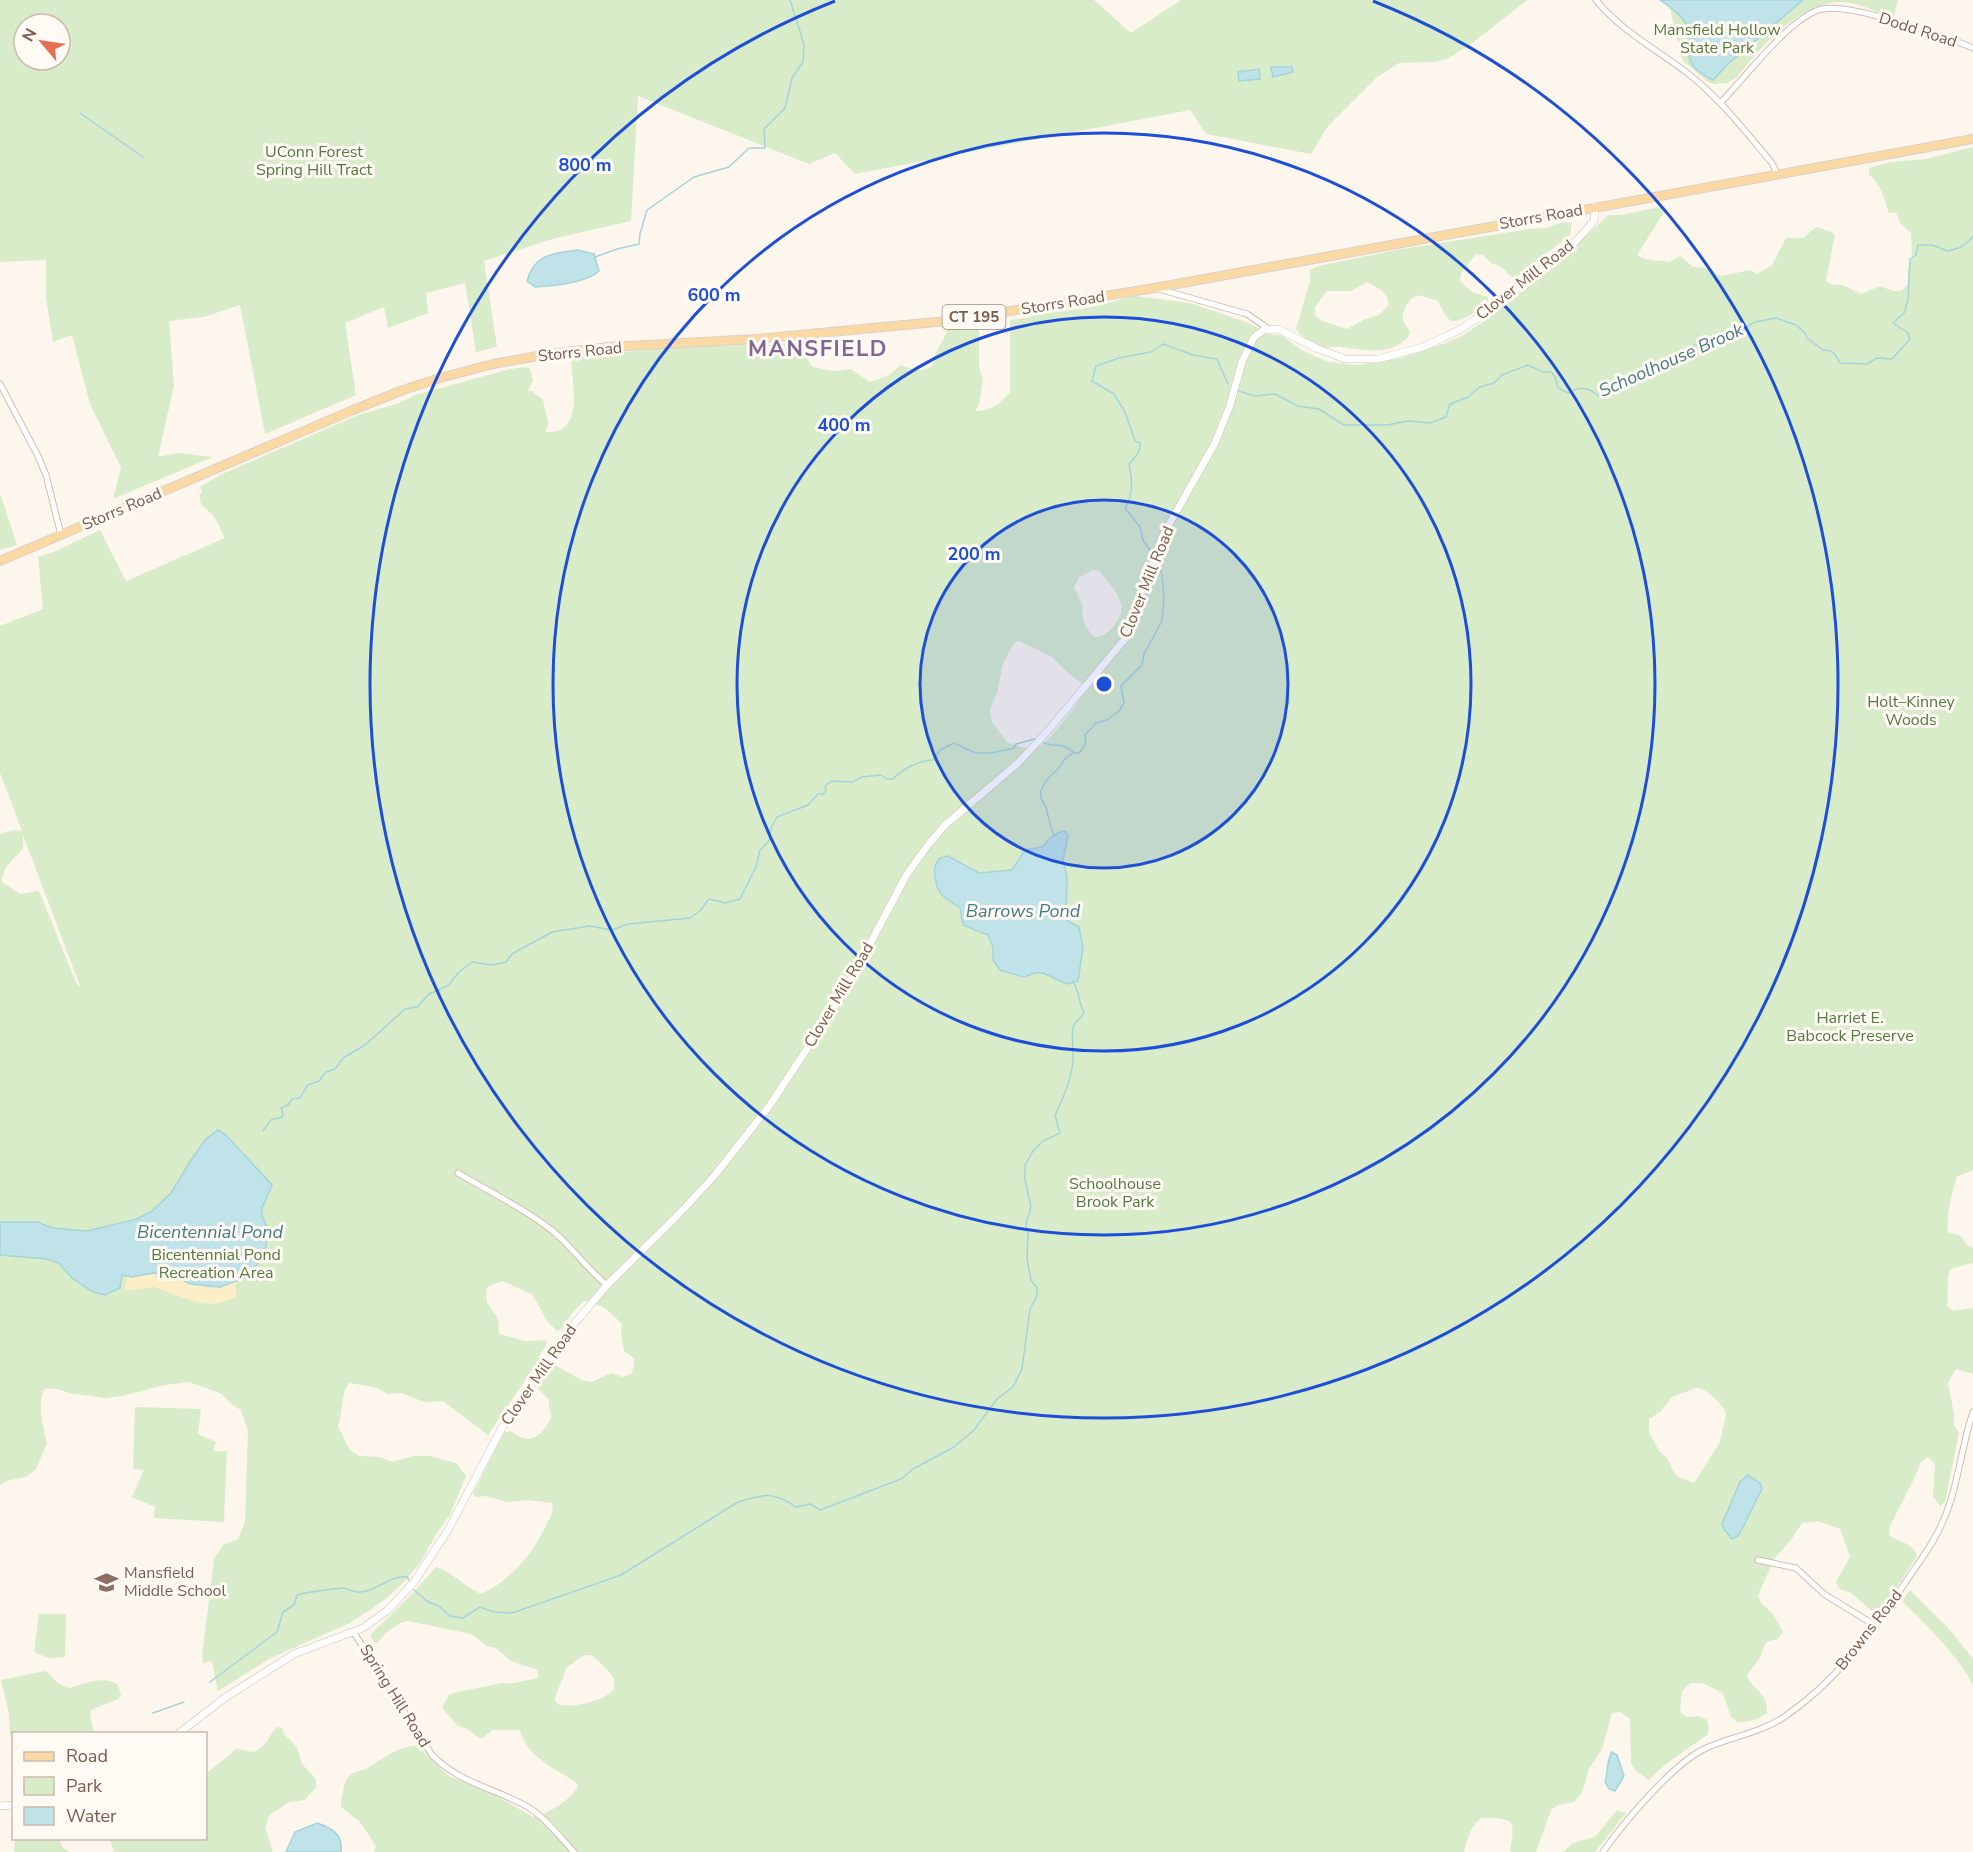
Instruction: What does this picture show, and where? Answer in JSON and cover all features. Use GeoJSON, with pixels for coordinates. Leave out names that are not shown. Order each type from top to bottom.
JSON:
{"type":"FeatureCollection","features":[{"type":"Feature","properties":{"kind":"main road","name":"Storrs Road"},"geometry":{"type":"LineString","coordinates":[[0,561],[403,390],[493,364],[609,347],[757,339],[947,321],[1155,288],[1973,138]]}},
{"type":"Feature","properties":{"kind":"street"},"geometry":{"type":"LineString","coordinates":[[1596,0],[1605,12],[1623,28],[1687,73],[1721,102],[1772,163],[1777,174]]}},
{"type":"Feature","properties":{"kind":"street","name":"Dodd Road"},"geometry":{"type":"LineString","coordinates":[[1721,102],[1792,26],[1818,10],[1826,8],[1887,19],[1973,48]]}},
{"type":"Feature","properties":{"kind":"street","name":"Clover Mill Road"},"geometry":{"type":"LineString","coordinates":[[354,1633],[388,1610],[414,1582],[448,1530],[509,1417],[569,1330],[607,1286],[715,1175],[770,1105],[845,990],[907,874],[928,845],[945,825],[1017,764],[1046,734],[1125,639],[1162,537],[1215,444],[1251,342],[1258,334],[1269,329],[1284,330],[1316,348],[1345,359],[1378,359],[1423,347],[1459,330],[1490,310],[1577,240],[1594,221],[1594,207]]}},
{"type":"Feature","properties":{"kind":"street","name":"Clover Mill Road"},"geometry":{"type":"LineString","coordinates":[[1155,288],[1246,314],[1269,329]]}},
{"type":"Feature","properties":{"kind":"street"},"geometry":{"type":"LineString","coordinates":[[0,384],[42,464],[61,535]]}},
{"type":"Feature","properties":{"kind":"street"},"geometry":{"type":"LineString","coordinates":[[458,1173],[544,1225],[607,1286]]}},
{"type":"Feature","properties":{"kind":"street","name":"Browns Road"},"geometry":{"type":"LineString","coordinates":[[1603,1852],[1629,1818],[1684,1762],[1706,1748],[1772,1724],[1791,1711],[1845,1664],[1876,1626],[1929,1548],[1944,1521],[1973,1412]]}},
{"type":"Feature","properties":{"kind":"street"},"geometry":{"type":"LineString","coordinates":[[1758,1560],[1796,1568],[1824,1594],[1876,1626]]}},
{"type":"Feature","properties":{"kind":"street","name":"Spring Hill Road"},"geometry":{"type":"LineString","coordinates":[[181,1732],[226,1697],[294,1654],[325,1641],[354,1633],[432,1755],[443,1766],[461,1778],[530,1808],[574,1852]]}},
{"type":"Feature","properties":{"kind":"green space","name":"UConn Forest Spring Hill Tract"},"geometry":{"type":"Polygon","coordinates":[[[0,0],[1094,0],[1131,33],[1181,0],[1527,0],[1471,44],[1447,59],[1434,62],[1399,63],[1376,78],[1328,126],[1311,154],[1206,134],[1190,110],[855,174],[835,153],[809,164],[638,96],[631,221],[552,239],[484,261],[497,347],[476,352],[465,283],[426,293],[428,313],[388,328],[384,307],[345,323],[356,395],[265,434],[240,305],[204,317],[169,321],[174,385],[158,457],[178,453],[213,457],[113,499],[121,467],[90,404],[72,335],[53,342],[46,298],[46,260],[0,262],[0,0]]]}},
{"type":"Feature","properties":{"kind":"green space","name":"Mansfield Hollow State Park"},"geometry":{"type":"Polygon","coordinates":[[[1660,0],[1898,0],[1894,17],[1844,2],[1828,3],[1813,9],[1783,28],[1758,52],[1737,77],[1727,83],[1714,84],[1708,82],[1682,60],[1670,8],[1660,0]]]}},
{"type":"Feature","properties":{"kind":"green space","name":"Schoolhouse Brook Park"},"geometry":{"type":"Polygon","coordinates":[[[1973,147],[1973,1170],[1958,1176],[1952,1195],[1948,1232],[1961,1236],[1968,1246],[1973,1248],[1973,1263],[1950,1269],[1947,1306],[1953,1311],[1973,1308],[1973,1374],[1956,1369],[1948,1383],[1954,1425],[1959,1433],[1945,1502],[1940,1506],[1933,1496],[1935,1464],[1928,1457],[1921,1462],[1890,1526],[1889,1535],[1909,1545],[1917,1556],[1884,1607],[1873,1612],[1851,1593],[1840,1589],[1836,1582],[1850,1557],[1840,1529],[1818,1521],[1802,1523],[1775,1558],[1758,1595],[1761,1603],[1773,1614],[1783,1632],[1778,1639],[1766,1642],[1759,1659],[1747,1675],[1765,1700],[1767,1713],[1753,1720],[1738,1722],[1731,1717],[1723,1693],[1702,1683],[1690,1683],[1682,1691],[1680,1712],[1686,1717],[1699,1716],[1707,1720],[1709,1728],[1707,1735],[1667,1763],[1649,1780],[1636,1771],[1631,1764],[1630,1719],[1620,1712],[1612,1713],[1602,1749],[1589,1769],[1582,1793],[1574,1802],[1558,1805],[1551,1810],[1536,1852],[1510,1852],[1513,1833],[1511,1823],[1507,1820],[1482,1818],[1472,1828],[1464,1852],[373,1852],[376,1846],[360,1822],[341,1807],[345,1785],[352,1774],[368,1768],[405,1747],[417,1746],[449,1776],[488,1791],[533,1817],[558,1806],[578,1786],[576,1782],[542,1761],[528,1747],[520,1730],[493,1730],[483,1738],[479,1738],[468,1729],[458,1726],[442,1708],[449,1695],[453,1693],[538,1678],[537,1670],[511,1661],[496,1648],[487,1646],[471,1634],[408,1621],[402,1622],[387,1632],[376,1644],[371,1634],[436,1567],[448,1572],[481,1594],[505,1579],[525,1559],[541,1536],[553,1510],[552,1503],[528,1500],[507,1502],[487,1496],[475,1497],[473,1493],[505,1432],[510,1431],[528,1439],[537,1436],[547,1425],[552,1416],[549,1400],[538,1388],[538,1384],[549,1366],[553,1364],[582,1380],[591,1382],[611,1373],[623,1377],[631,1374],[634,1358],[624,1351],[622,1325],[614,1315],[601,1306],[584,1301],[573,1312],[563,1328],[557,1331],[547,1321],[532,1294],[502,1281],[487,1287],[487,1302],[498,1318],[499,1334],[525,1341],[545,1340],[547,1343],[540,1358],[488,1435],[443,1401],[424,1402],[401,1393],[388,1394],[374,1387],[349,1383],[346,1387],[338,1426],[349,1449],[359,1456],[380,1457],[392,1462],[414,1456],[430,1456],[456,1463],[466,1476],[451,1513],[420,1563],[405,1581],[382,1602],[350,1623],[271,1658],[218,1691],[212,1661],[203,1663],[202,1656],[214,1559],[223,1545],[238,1539],[245,1522],[248,1430],[241,1410],[231,1404],[222,1394],[189,1382],[105,1398],[46,1388],[41,1399],[41,1407],[47,1443],[36,1469],[26,1477],[6,1481],[0,1485],[0,834],[14,830],[22,831],[0,773],[0,626],[43,609],[38,557],[100,530],[126,581],[225,538],[214,516],[201,504],[199,495],[202,492],[200,487],[220,475],[358,415],[397,404],[415,395],[510,369],[527,367],[530,369],[533,380],[528,391],[532,391],[543,400],[548,423],[546,432],[558,431],[571,417],[574,394],[571,359],[579,355],[689,347],[802,343],[805,345],[813,367],[833,371],[851,369],[870,382],[888,376],[901,365],[918,370],[930,367],[947,328],[958,325],[972,326],[978,327],[979,331],[979,367],[983,379],[979,405],[975,411],[981,411],[994,406],[1010,393],[1010,320],[1036,314],[1088,308],[1135,296],[1190,303],[1246,322],[1271,335],[1281,335],[1303,351],[1329,362],[1358,365],[1400,358],[1462,336],[1494,314],[1566,256],[1608,215],[1621,215],[1665,206],[1663,214],[1637,255],[1645,259],[1669,262],[1680,256],[1693,267],[1706,268],[1721,276],[1750,270],[1757,274],[1772,265],[1786,238],[1803,238],[1816,227],[1835,235],[1826,281],[1833,285],[1842,285],[1861,294],[1880,286],[1899,291],[1908,283],[1908,270],[1912,258],[1911,233],[1900,223],[1897,213],[1889,213],[1879,187],[1869,174],[1869,168],[1891,162],[1926,159],[1973,147]],[[1093,570],[1079,577],[1074,587],[1083,606],[1082,615],[1085,625],[1095,637],[1103,635],[1118,620],[1121,612],[1119,598],[1099,571],[1093,570]],[[1019,641],[1015,642],[1003,663],[997,693],[990,709],[992,722],[1007,742],[1028,748],[1039,747],[1066,719],[1080,700],[1086,687],[1052,657],[1019,641]],[[23,835],[23,849],[6,868],[2,882],[20,894],[37,891],[40,893],[79,987],[23,835]],[[1696,1388],[1672,1397],[1660,1412],[1649,1419],[1649,1432],[1659,1451],[1668,1459],[1673,1471],[1679,1477],[1694,1483],[1720,1442],[1726,1414],[1714,1397],[1701,1389],[1696,1388]],[[1740,1482],[1726,1531],[1732,1539],[1739,1535],[1761,1493],[1740,1482]],[[584,1655],[566,1668],[555,1697],[555,1701],[560,1705],[588,1703],[613,1691],[612,1676],[590,1655],[584,1655]]]}},
{"type":"Feature","properties":{"kind":"green space"},"geometry":{"type":"Polygon","coordinates":[[[1564,222],[1572,223],[1570,235],[1515,278],[1502,267],[1491,263],[1483,255],[1476,254],[1461,273],[1460,281],[1472,292],[1488,297],[1488,301],[1475,312],[1458,321],[1450,320],[1436,300],[1416,296],[1410,300],[1403,314],[1403,321],[1410,334],[1404,341],[1388,349],[1323,347],[1308,340],[1296,329],[1310,281],[1310,270],[1318,266],[1396,250],[1546,228],[1564,222]],[[1367,282],[1351,291],[1327,291],[1315,307],[1315,315],[1322,321],[1347,329],[1363,320],[1379,315],[1389,305],[1387,297],[1381,290],[1367,282]]]}},
{"type":"Feature","properties":{"kind":"green space"},"geometry":{"type":"Polygon","coordinates":[[[0,493],[17,545],[0,550],[0,493]]]}},
{"type":"Feature","properties":{"kind":"green space"},"geometry":{"type":"Polygon","coordinates":[[[135,1407],[201,1409],[198,1434],[216,1442],[213,1451],[227,1451],[224,1522],[154,1518],[155,1507],[132,1497],[144,1470],[133,1469],[135,1407]]]}},
{"type":"Feature","properties":{"kind":"green space"},"geometry":{"type":"Polygon","coordinates":[[[1910,1590],[1950,1630],[1973,1659],[1973,1685],[1950,1651],[1902,1601],[1910,1590]]]}},
{"type":"Feature","properties":{"kind":"green space"},"geometry":{"type":"Polygon","coordinates":[[[39,1614],[66,1614],[65,1657],[48,1658],[34,1652],[39,1614]]]}},
{"type":"Feature","properties":{"kind":"green space"},"geometry":{"type":"Polygon","coordinates":[[[45,1671],[57,1682],[70,1688],[101,1680],[113,1682],[118,1685],[121,1695],[118,1699],[91,1710],[93,1732],[12,1732],[10,1735],[9,1714],[1,1680],[45,1671]]]}},
{"type":"Feature","properties":{"kind":"green space"},"geometry":{"type":"Polygon","coordinates":[[[277,1727],[282,1728],[285,1735],[297,1747],[302,1764],[316,1779],[316,1787],[305,1800],[289,1802],[269,1816],[265,1827],[273,1852],[114,1852],[110,1840],[207,1840],[207,1773],[236,1749],[256,1751],[277,1727]]]}},
{"type":"Feature","properties":{"kind":"green space"},"geometry":{"type":"Polygon","coordinates":[[[1617,1810],[1626,1813],[1595,1852],[1563,1852],[1573,1843],[1595,1837],[1617,1810]]]}},
{"type":"Feature","properties":{"kind":"green space"},"geometry":{"type":"Polygon","coordinates":[[[15,1840],[59,1840],[63,1848],[70,1852],[14,1852],[15,1840]]]}},
{"type":"Feature","properties":{"kind":"sand"},"geometry":{"type":"Polygon","coordinates":[[[151,1273],[209,1288],[242,1279],[235,1285],[237,1297],[215,1304],[196,1302],[153,1287],[124,1291],[127,1277],[151,1273]]]}},
{"type":"Feature","properties":{"kind":"water","name":"Mansfield Hollow State Park"},"geometry":{"type":"Polygon","coordinates":[[[1660,0],[1803,0],[1728,64],[1713,80],[1692,65],[1685,22],[1660,0]]]}},
{"type":"Feature","properties":{"kind":"water"},"geometry":{"type":"Polygon","coordinates":[[[1271,67],[1292,67],[1293,72],[1273,77],[1271,67]]]}},
{"type":"Feature","properties":{"kind":"water"},"geometry":{"type":"Polygon","coordinates":[[[1259,69],[1260,79],[1239,81],[1238,72],[1259,69]]]}},
{"type":"Feature","properties":{"kind":"water"},"geometry":{"type":"Polygon","coordinates":[[[578,250],[594,254],[599,271],[578,281],[560,285],[535,287],[527,281],[530,272],[540,260],[553,254],[578,250]]]}},
{"type":"Feature","properties":{"kind":"water","name":"Barrows Pond"},"geometry":{"type":"Polygon","coordinates":[[[1062,831],[1068,836],[1063,860],[1067,876],[1066,917],[1068,921],[1079,927],[1083,947],[1078,981],[1067,984],[1043,973],[1024,977],[1000,970],[993,960],[993,947],[988,935],[963,925],[960,908],[940,892],[935,872],[940,858],[948,856],[979,873],[1012,870],[1025,850],[1042,847],[1051,837],[1062,831]]]}},
{"type":"Feature","properties":{"kind":"water","name":"Bicentennial Pond"},"geometry":{"type":"Polygon","coordinates":[[[218,1130],[226,1135],[272,1185],[262,1208],[262,1216],[267,1227],[266,1247],[253,1272],[247,1277],[220,1287],[191,1284],[154,1273],[132,1277],[122,1275],[120,1288],[105,1295],[93,1292],[72,1278],[59,1263],[47,1259],[0,1255],[0,1222],[38,1222],[52,1228],[87,1231],[137,1219],[152,1211],[171,1193],[206,1139],[218,1130]]]}},
{"type":"Feature","properties":{"kind":"water"},"geometry":{"type":"Polygon","coordinates":[[[1748,1475],[1760,1483],[1762,1489],[1739,1535],[1732,1539],[1722,1524],[1740,1482],[1748,1475]]]}},
{"type":"Feature","properties":{"kind":"water"},"geometry":{"type":"Polygon","coordinates":[[[1612,1752],[1617,1755],[1624,1776],[1615,1791],[1609,1789],[1605,1782],[1612,1752]]]}},
{"type":"Feature","properties":{"kind":"water"},"geometry":{"type":"Polygon","coordinates":[[[317,1823],[327,1827],[338,1836],[341,1852],[286,1852],[295,1832],[317,1823]]]}},
{"type":"Feature","properties":{"kind":"waterway"},"geometry":{"type":"LineString","coordinates":[[595,257],[639,244],[647,210],[694,177],[729,167],[749,148],[765,148],[764,129],[785,108],[792,78],[803,62],[804,44],[790,0]]}},
{"type":"Feature","properties":{"kind":"waterway"},"geometry":{"type":"LineString","coordinates":[[80,113],[143,157]]}},
{"type":"Feature","properties":{"kind":"waterway","name":"Schoolhouse Brook"},"geometry":{"type":"LineString","coordinates":[[1239,391],[1255,396],[1275,394],[1298,406],[1319,409],[1344,425],[1387,425],[1408,421],[1430,423],[1446,417],[1450,404],[1468,397],[1480,387],[1494,383],[1502,375],[1528,365],[1543,372],[1551,372],[1558,388],[1569,393],[1584,388],[1598,396],[1636,375],[1638,370],[1647,368],[1655,370],[1666,365],[1673,358],[1688,355],[1693,346],[1729,337],[1755,322],[1776,318],[1796,325],[1807,338],[1823,350],[1833,353],[1840,363],[1867,364],[1877,358],[1892,359],[1910,339],[1908,333],[1893,323],[1904,313],[1908,300],[1910,259],[1916,255],[1918,245],[1932,245],[1948,251],[1959,248],[1973,236]]}},
{"type":"Feature","properties":{"kind":"waterway","name":"Schoolhouse Brook"},"geometry":{"type":"LineString","coordinates":[[1152,553],[1143,540],[1140,527],[1125,508],[1131,491],[1129,464],[1139,452],[1140,443],[1135,441],[1125,412],[1114,394],[1092,381],[1096,366],[1119,358],[1151,352],[1163,344],[1193,355],[1217,359],[1228,384]]}},
{"type":"Feature","properties":{"kind":"waterway","name":"Schoolhouse Brook"},"geometry":{"type":"LineString","coordinates":[[1044,743],[1064,746],[1074,753],[1079,753],[1085,745],[1085,735],[1096,723],[1107,720],[1119,711],[1124,703],[1121,686],[1142,665],[1144,654],[1162,621],[1164,598],[1162,575],[1157,559]]}},
{"type":"Feature","properties":{"kind":"waterway","name":"Schoolhouse Brook"},"geometry":{"type":"LineString","coordinates":[[263,1131],[271,1120],[282,1117],[281,1108],[288,1105],[292,1099],[300,1098],[308,1085],[319,1081],[326,1072],[335,1069],[343,1058],[365,1045],[405,1009],[417,1007],[429,994],[449,985],[458,973],[472,962],[492,965],[506,962],[512,954],[552,932],[589,926],[612,930],[628,924],[690,918],[700,911],[709,899],[725,903],[740,899],[756,867],[760,850],[769,841],[771,828],[777,817],[808,805],[818,794],[823,794],[826,791],[825,786],[832,781],[852,782],[862,777],[881,775],[887,779],[893,779],[912,766],[933,760],[940,750],[954,743],[975,753],[991,753],[1014,748],[1016,744],[1035,739]]}},
{"type":"Feature","properties":{"kind":"waterway"},"geometry":{"type":"LineString","coordinates":[[1054,835],[1041,798],[1041,790],[1066,758],[1074,753]]}},
{"type":"Feature","properties":{"kind":"waterway"},"geometry":{"type":"LineString","coordinates":[[414,1590],[450,1616],[463,1618],[480,1607],[494,1612],[512,1613],[621,1575],[738,1502],[755,1497],[774,1496],[796,1507],[810,1504],[820,1510],[901,1479],[913,1469],[954,1447],[974,1430],[997,1399],[1013,1387],[1022,1369],[1030,1309],[1037,1296],[1037,1288],[1031,1280],[1027,1259],[1026,1224],[1031,1207],[1025,1180],[1025,1165],[1033,1151],[1043,1141],[1060,1133],[1055,1115],[1072,1068],[1074,1026],[1084,1013],[1073,981]]}},
{"type":"Feature","properties":{"kind":"waterway"},"geometry":{"type":"LineString","coordinates":[[210,1682],[277,1632],[283,1612],[294,1605],[297,1595],[344,1588],[364,1592],[400,1577],[407,1577],[409,1580]]}},
{"type":"Feature","properties":{"kind":"waterway"},"geometry":{"type":"LineString","coordinates":[[153,1713],[184,1702]]}},
{"type":"Feature","properties":{"kind":"place","name":"Mansfield Middle School"},"geometry":{"type":"Point","coordinates":[106,1582]}},
{"type":"Feature","properties":{"kind":"district","name":"MANSFIELD"},"geometry":{"type":"Point","coordinates":[818,349]}},
{"type":"Feature","properties":{"kind":"park label","name":"Holt–Kinney Woods"},"geometry":{"type":"Point","coordinates":[1911,711]}},
{"type":"Feature","properties":{"kind":"park label","name":"Harriet E. Babcock Preserve"},"geometry":{"type":"Point","coordinates":[1850,1027]}},
{"type":"Feature","properties":{"kind":"park label","name":"Bicentennial Pond Recreation Area"},"geometry":{"type":"Point","coordinates":[216,1264]}}]}
